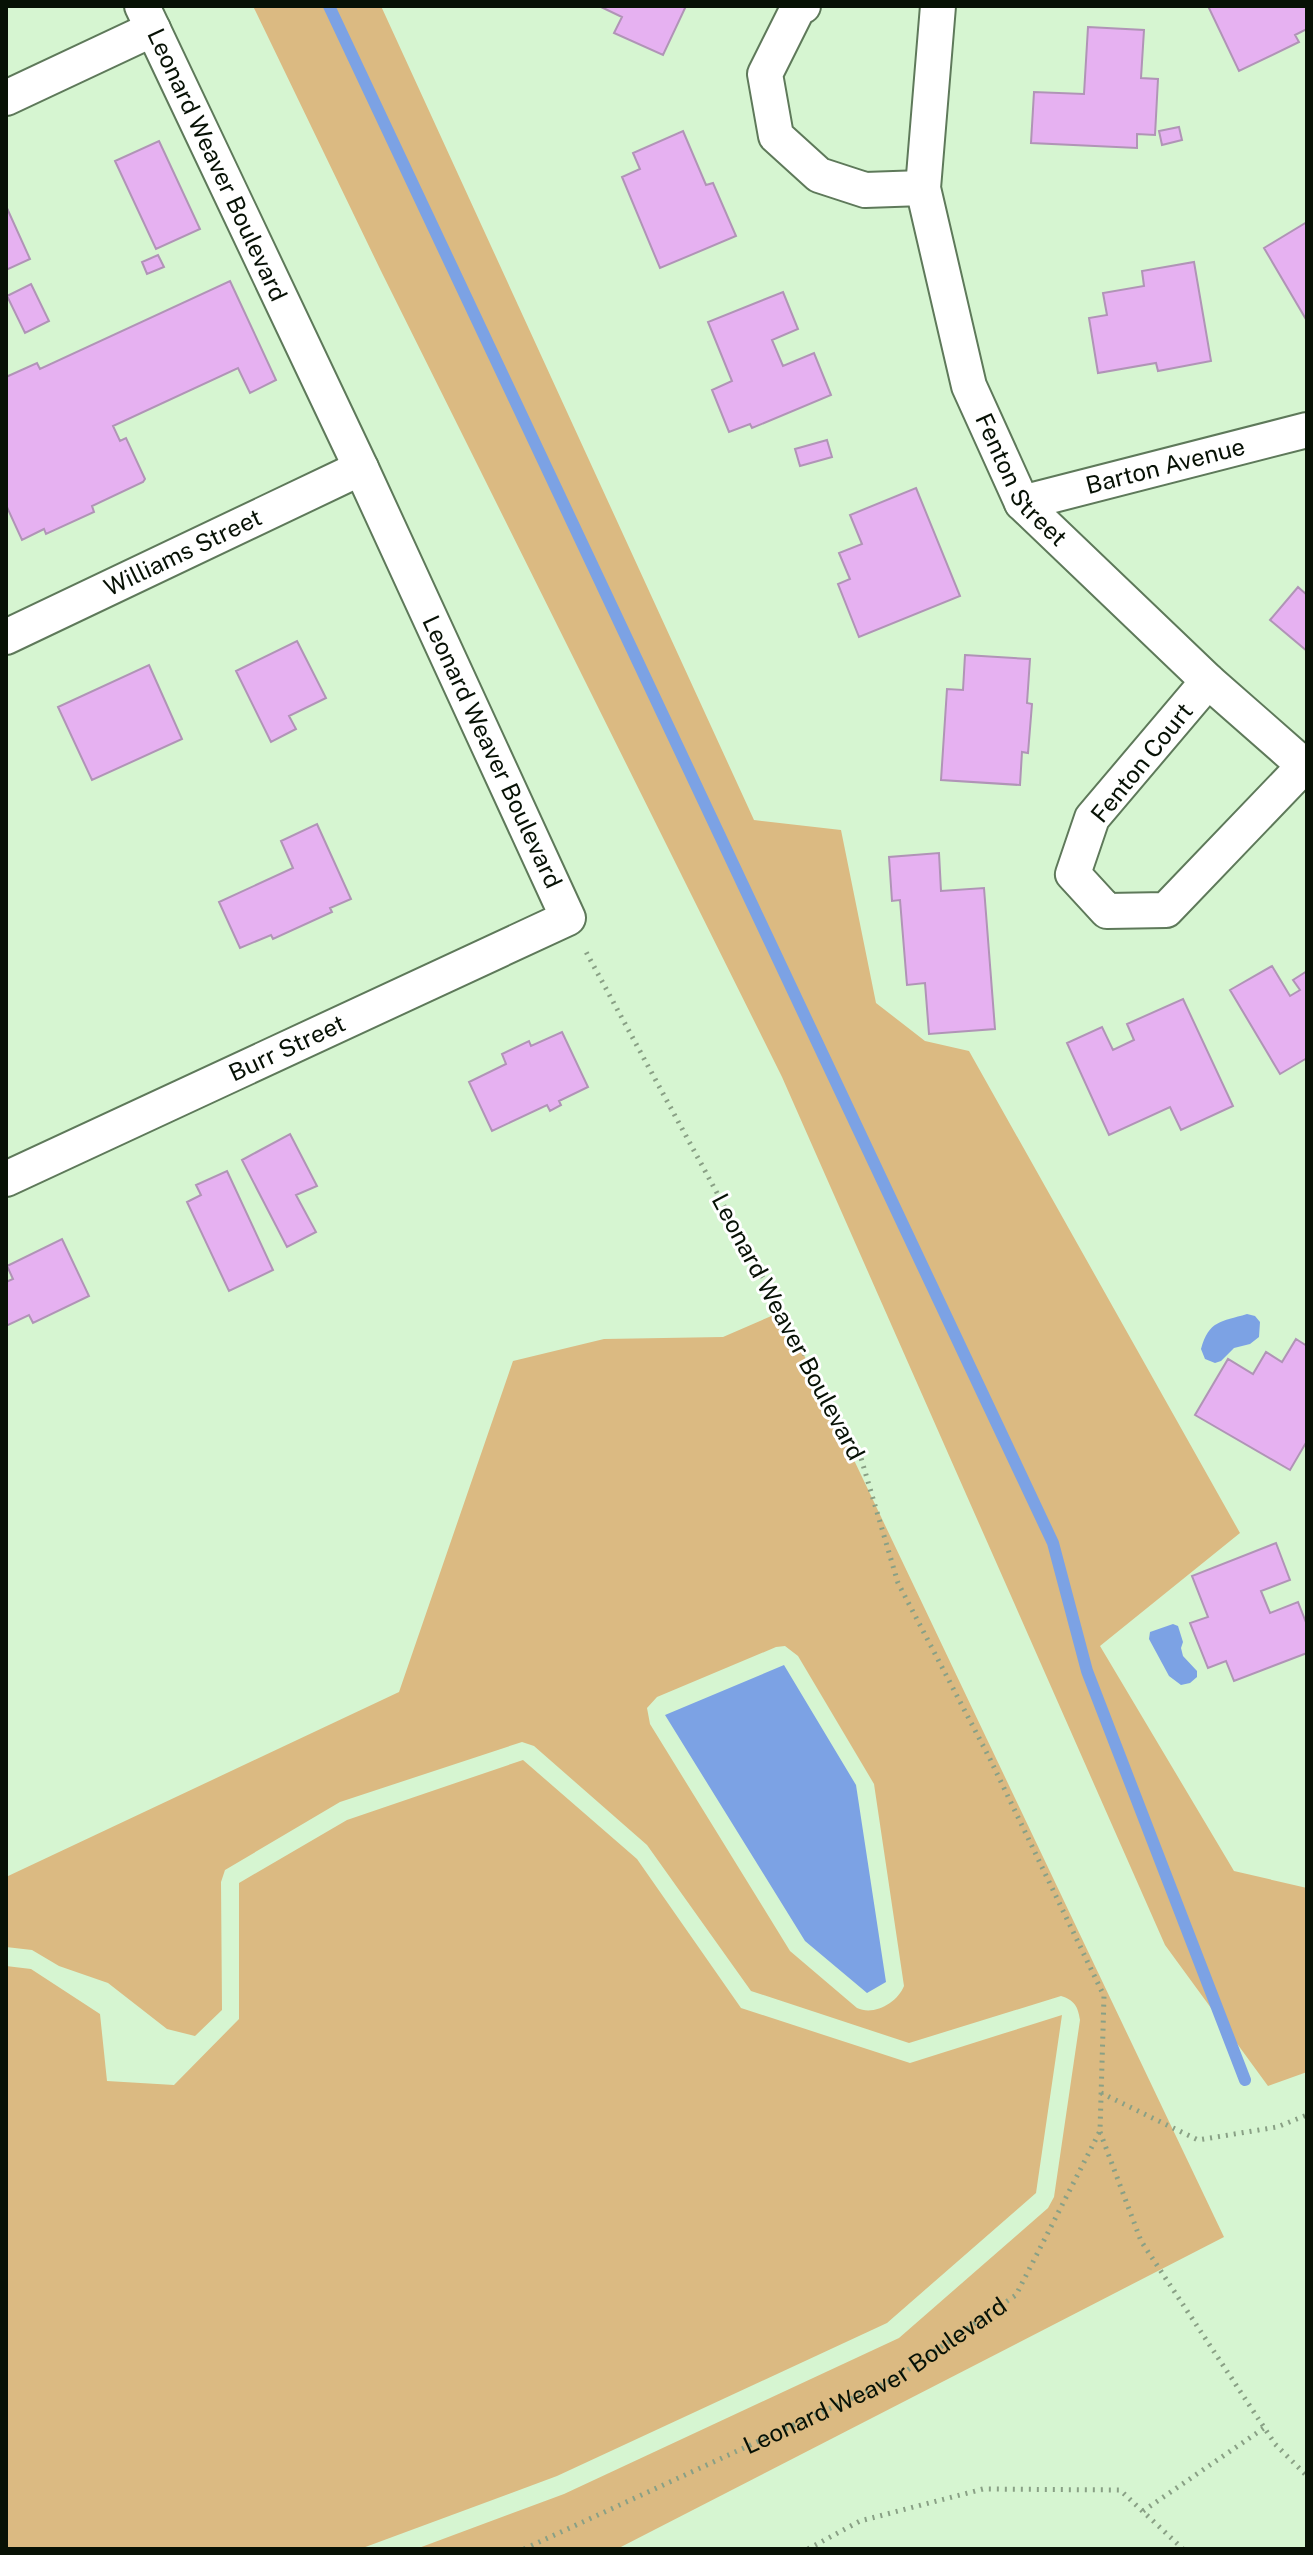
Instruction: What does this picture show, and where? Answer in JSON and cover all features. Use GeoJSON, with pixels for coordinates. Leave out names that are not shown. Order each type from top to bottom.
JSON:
{"type":"FeatureCollection","features":[{"type":"Feature","properties":{"kind":"street"},"geometry":{"type":"LineString","coordinates":[[803,6],[798,8],[765,74],[776,136],[819,175],[865,190],[923,188]]}},
{"type":"Feature","properties":{"kind":"street","name":"Fenton Street"},"geometry":{"type":"LineString","coordinates":[[938,6],[923,188],[969,386],[1022,503],[1208,681],[1305,767]]}},
{"type":"Feature","properties":{"kind":"street"},"geometry":{"type":"LineString","coordinates":[[6,98],[148,18]]}},
{"type":"Feature","properties":{"kind":"street","name":"Leonard Weaver Boulevard"},"geometry":{"type":"LineString","coordinates":[[148,18],[361,468],[568,918]]}},
{"type":"Feature","properties":{"kind":"street","name":"Barton Avenue"},"geometry":{"type":"LineString","coordinates":[[1022,503],[1307,430]]}},
{"type":"Feature","properties":{"kind":"street","name":"Williams Street"},"geometry":{"type":"LineString","coordinates":[[6,637],[361,468]]}},
{"type":"Feature","properties":{"kind":"street","name":"Fenton Court"},"geometry":{"type":"LineString","coordinates":[[1208,681],[1092,818],[1073,874],[1107,911],[1166,910],[1305,767]]}},
{"type":"Feature","properties":{"kind":"street","name":"Burr Street"},"geometry":{"type":"LineString","coordinates":[[6,1179],[568,918]]}},
{"type":"Feature","properties":{"kind":"path","name":"Leonard Weaver Boulevard"},"geometry":{"type":"LineString","coordinates":[[524,2549],[896,2378],[1016,2295],[1100,2131],[1104,1996],[990,1759],[898,1583],[861,1458],[568,918]]}},
{"type":"Feature","properties":{"kind":"path"},"geometry":{"type":"LineString","coordinates":[[1101,2093],[1198,2140],[1277,2127],[1307,2115]]}},
{"type":"Feature","properties":{"kind":"path"},"geometry":{"type":"LineString","coordinates":[[1100,2131],[1141,2241],[1275,2444],[1307,2476]]}},
{"type":"Feature","properties":{"kind":"path"},"geometry":{"type":"LineString","coordinates":[[1143,2512],[1264,2428]]}},
{"type":"Feature","properties":{"kind":"path"},"geometry":{"type":"LineString","coordinates":[[808,2549],[860,2521],[983,2489],[1120,2490],[1183,2549]]}},
{"type":"Feature","properties":{"kind":"shaded area"},"geometry":{"type":"Polygon","coordinates":[[[253,6],[381,6],[754,820],[841,830],[876,1003],[925,1041],[969,1051],[1240,1533],[1100,1646],[1234,1871],[1307,1888],[1307,2072],[1268,2086],[1165,1945],[782,1077],[381,271],[253,6]]]}},
{"type":"Feature","properties":{"kind":"shaded area"},"geometry":{"type":"Polygon","coordinates":[[[783,1311],[1224,2237],[617,2549],[416,2549],[564,2494],[899,2338],[1048,2208],[1054,2197],[1080,2020],[1077,2007],[1061,1996],[909,2043],[751,1991],[647,1845],[534,1746],[522,1742],[340,1802],[225,1870],[221,1882],[222,2010],[195,2036],[167,2029],[108,1983],[59,1966],[32,1950],[6,1947],[6,1877],[399,1692],[513,1361],[604,1339],[723,1337],[783,1311]],[[785,1646],[776,1647],[657,1697],[647,1708],[650,1724],[790,1951],[857,2008],[877,2009],[891,2003],[904,1986],[874,1784],[798,1656],[785,1646]]]}},
{"type":"Feature","properties":{"kind":"shaded area"},"geometry":{"type":"Polygon","coordinates":[[[523,1760],[637,1859],[741,2008],[910,2063],[1062,2015],[1036,2193],[887,2323],[557,2476],[360,2549],[6,2549],[6,1966],[31,1969],[100,2014],[107,2081],[174,2085],[239,2019],[239,1883],[347,1820],[523,1760]]]}},
{"type":"Feature","properties":{"kind":"water"},"geometry":{"type":"Polygon","coordinates":[[[1247,1314],[1255,1316],[1260,1322],[1259,1337],[1250,1344],[1234,1348],[1221,1361],[1215,1363],[1205,1359],[1201,1349],[1212,1327],[1247,1314]]]}},
{"type":"Feature","properties":{"kind":"water"},"geometry":{"type":"Polygon","coordinates":[[[1173,1624],[1178,1626],[1183,1642],[1183,1656],[1197,1671],[1197,1677],[1181,1685],[1169,1676],[1149,1639],[1150,1632],[1173,1624]]]}},
{"type":"Feature","properties":{"kind":"water"},"geometry":{"type":"Polygon","coordinates":[[[784,1665],[856,1785],[886,1982],[867,1993],[805,1941],[665,1715],[784,1665]]]}},
{"type":"Feature","properties":{"kind":"building"},"geometry":{"type":"Polygon","coordinates":[[[599,6],[686,6],[663,55],[614,33],[622,17],[599,6]]]}},
{"type":"Feature","properties":{"kind":"building"},"geometry":{"type":"Polygon","coordinates":[[[1208,6],[1307,6],[1307,29],[1295,35],[1299,42],[1239,71],[1208,6]]]}},
{"type":"Feature","properties":{"kind":"building"},"geometry":{"type":"Polygon","coordinates":[[[1088,27],[1144,30],[1141,78],[1158,79],[1155,135],[1137,134],[1137,148],[1031,143],[1034,92],[1084,94],[1088,27]]]}},
{"type":"Feature","properties":{"kind":"building"},"geometry":{"type":"Polygon","coordinates":[[[1179,127],[1182,140],[1162,145],[1159,131],[1179,127]]]}},
{"type":"Feature","properties":{"kind":"building"},"geometry":{"type":"Polygon","coordinates":[[[683,131],[706,185],[713,183],[736,236],[660,268],[622,177],[640,169],[633,153],[683,131]]]}},
{"type":"Feature","properties":{"kind":"building"},"geometry":{"type":"Polygon","coordinates":[[[159,141],[200,229],[156,249],[115,161],[159,141]]]}},
{"type":"Feature","properties":{"kind":"building"},"geometry":{"type":"Polygon","coordinates":[[[6,206],[30,259],[6,270],[6,206]]]}},
{"type":"Feature","properties":{"kind":"building"},"geometry":{"type":"Polygon","coordinates":[[[1307,222],[1307,321],[1264,248],[1307,222]]]}},
{"type":"Feature","properties":{"kind":"building"},"geometry":{"type":"Polygon","coordinates":[[[158,255],[164,267],[147,274],[142,262],[158,255]]]}},
{"type":"Feature","properties":{"kind":"building"},"geometry":{"type":"Polygon","coordinates":[[[1194,262],[1211,361],[1158,371],[1156,363],[1098,373],[1089,318],[1107,315],[1103,293],[1144,286],[1142,271],[1194,262]]]}},
{"type":"Feature","properties":{"kind":"building"},"geometry":{"type":"Polygon","coordinates":[[[230,281],[276,380],[250,393],[238,368],[113,426],[120,441],[126,438],[145,479],[143,482],[92,506],[94,512],[46,534],[44,529],[22,540],[6,505],[6,377],[37,363],[40,369],[230,281]]]}},
{"type":"Feature","properties":{"kind":"building"},"geometry":{"type":"Polygon","coordinates":[[[31,284],[49,321],[25,333],[7,296],[31,284]]]}},
{"type":"Feature","properties":{"kind":"building"},"geometry":{"type":"Polygon","coordinates":[[[783,292],[798,329],[772,340],[783,366],[814,353],[831,395],[752,428],[750,424],[729,432],[712,390],[732,381],[708,322],[783,292]]]}},
{"type":"Feature","properties":{"kind":"building"},"geometry":{"type":"Polygon","coordinates":[[[827,440],[832,457],[800,466],[795,449],[827,440]]]}},
{"type":"Feature","properties":{"kind":"building"},"geometry":{"type":"Polygon","coordinates":[[[916,488],[960,596],[859,637],[838,584],[850,579],[839,553],[862,544],[850,515],[916,488]]]}},
{"type":"Feature","properties":{"kind":"building"},"geometry":{"type":"Polygon","coordinates":[[[1298,587],[1307,595],[1307,651],[1270,620],[1298,587]]]}},
{"type":"Feature","properties":{"kind":"building"},"geometry":{"type":"Polygon","coordinates":[[[297,641],[326,698],[289,716],[296,729],[271,742],[236,671],[297,641]]]}},
{"type":"Feature","properties":{"kind":"building"},"geometry":{"type":"Polygon","coordinates":[[[965,655],[1030,659],[1027,703],[1032,704],[1028,753],[1022,752],[1020,785],[941,780],[947,689],[963,690],[965,655]]]}},
{"type":"Feature","properties":{"kind":"building"},"geometry":{"type":"Polygon","coordinates":[[[149,665],[182,739],[92,780],[58,707],[149,665]]]}},
{"type":"Feature","properties":{"kind":"building"},"geometry":{"type":"Polygon","coordinates":[[[317,824],[351,899],[330,908],[332,912],[273,939],[271,935],[240,948],[219,902],[293,868],[281,841],[317,824]]]}},
{"type":"Feature","properties":{"kind":"building"},"geometry":{"type":"Polygon","coordinates":[[[939,853],[941,891],[984,888],[995,1029],[929,1034],[925,983],[907,985],[900,900],[892,901],[889,857],[939,853]]]}},
{"type":"Feature","properties":{"kind":"building"},"geometry":{"type":"Polygon","coordinates":[[[1272,966],[1290,996],[1300,990],[1293,980],[1307,971],[1307,1058],[1280,1074],[1230,990],[1272,966]]]}},
{"type":"Feature","properties":{"kind":"building"},"geometry":{"type":"Polygon","coordinates":[[[1183,999],[1233,1106],[1181,1130],[1170,1107],[1109,1135],[1067,1043],[1102,1027],[1113,1050],[1134,1040],[1127,1024],[1183,999]]]}},
{"type":"Feature","properties":{"kind":"building"},"geometry":{"type":"Polygon","coordinates":[[[562,1032],[588,1087],[559,1101],[561,1105],[550,1111],[547,1105],[492,1131],[469,1082],[506,1064],[502,1054],[529,1041],[531,1046],[562,1032]]]}},
{"type":"Feature","properties":{"kind":"building"},"geometry":{"type":"Polygon","coordinates":[[[290,1134],[317,1186],[296,1195],[316,1232],[287,1247],[242,1160],[290,1134]]]}},
{"type":"Feature","properties":{"kind":"building"},"geometry":{"type":"Polygon","coordinates":[[[227,1171],[273,1270],[229,1291],[187,1202],[201,1195],[196,1185],[227,1171]]]}},
{"type":"Feature","properties":{"kind":"building"},"geometry":{"type":"Polygon","coordinates":[[[62,1239],[89,1296],[33,1323],[29,1315],[6,1326],[6,1282],[13,1279],[7,1266],[62,1239]]]}},
{"type":"Feature","properties":{"kind":"building"},"geometry":{"type":"Polygon","coordinates":[[[1296,1339],[1307,1346],[1307,1441],[1290,1470],[1195,1415],[1228,1359],[1253,1374],[1266,1352],[1282,1362],[1296,1339]]]}},
{"type":"Feature","properties":{"kind":"building"},"geometry":{"type":"Polygon","coordinates":[[[1276,1543],[1290,1580],[1261,1591],[1270,1613],[1298,1602],[1307,1625],[1307,1653],[1234,1681],[1226,1661],[1208,1668],[1190,1623],[1208,1617],[1192,1576],[1276,1543]]]}},
{"type":"Feature","properties":{"kind":"waterway"},"geometry":{"type":"LineString","coordinates":[[329,6],[1053,1543],[1087,1671],[1245,2080]]}}]}
